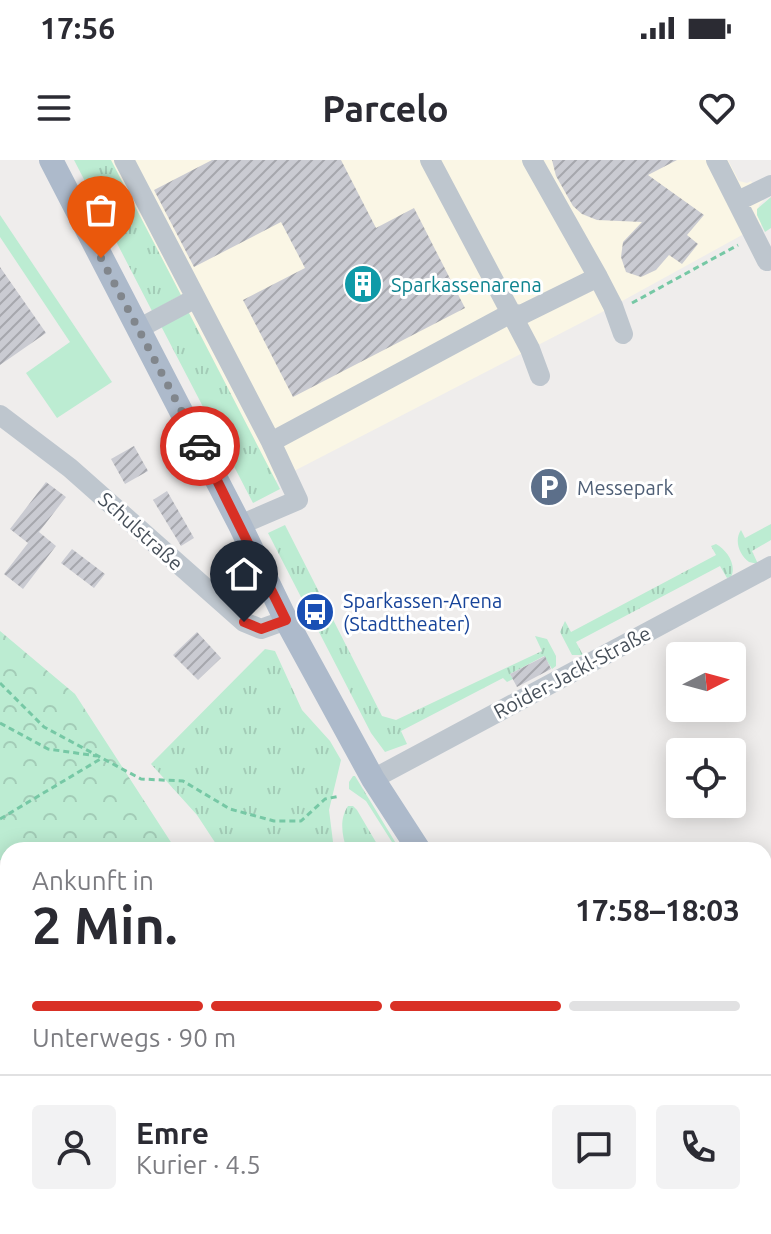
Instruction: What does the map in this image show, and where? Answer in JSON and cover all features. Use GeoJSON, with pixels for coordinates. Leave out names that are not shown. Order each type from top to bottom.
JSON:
{"type":"FeatureCollection","features":[{"type":"Feature","properties":{"kind":"main road"},"geometry":{"type":"LineString","coordinates":[[51,160],[286,620],[373,779],[414,842]]}},
{"type":"Feature","properties":{"kind":"street"},"geometry":{"type":"LineString","coordinates":[[124,160],[298,500],[240,525]]}},
{"type":"Feature","properties":{"kind":"street"},"geometry":{"type":"LineString","coordinates":[[430,160],[530,349],[540,376]]}},
{"type":"Feature","properties":{"kind":"street"},"geometry":{"type":"LineString","coordinates":[[532,160],[598,277],[623,334]]}},
{"type":"Feature","properties":{"kind":"street"},"geometry":{"type":"LineString","coordinates":[[716,160],[763,244]]}},
{"type":"Feature","properties":{"kind":"street"},"geometry":{"type":"LineString","coordinates":[[738,201],[771,185]]}},
{"type":"Feature","properties":{"kind":"street"},"geometry":{"type":"LineString","coordinates":[[271,442],[511,313],[521,315],[598,277]]}},
{"type":"Feature","properties":{"kind":"street"},"geometry":{"type":"LineString","coordinates":[[138,329],[196,298]]}},
{"type":"Feature","properties":{"kind":"street","name":"Schulstraße"},"geometry":{"type":"LineString","coordinates":[[0,415],[70,468],[244,622],[261,629],[286,620]]}},
{"type":"Feature","properties":{"kind":"street","name":"Roider-Jackl-Straße"},"geometry":{"type":"LineString","coordinates":[[373,779],[771,566]]}},
{"type":"Feature","properties":{"kind":"path"},"geometry":{"type":"LineString","coordinates":[[615,312],[763,244]]}},
{"type":"Feature","properties":{"kind":"path"},"geometry":{"type":"LineString","coordinates":[[0,683],[44,727],[141,779],[183,781],[230,809],[274,821],[301,821],[325,799],[340,796]]}},
{"type":"Feature","properties":{"kind":"path"},"geometry":{"type":"LineString","coordinates":[[0,723],[48,749],[103,757]]}},
{"type":"Feature","properties":{"kind":"path"},"geometry":{"type":"LineString","coordinates":[[0,819],[103,757]]}},
{"type":"Feature","properties":{"kind":"shaded area"},"geometry":{"type":"Polygon","coordinates":[[[96,160],[728,160],[739,181],[751,181],[763,201],[757,215],[762,224],[604,311],[265,486],[96,160]]]}},
{"type":"Feature","properties":{"kind":"green space"},"geometry":{"type":"Polygon","coordinates":[[[74,160],[111,160],[181,295],[152,311],[74,160]]]}},
{"type":"Feature","properties":{"kind":"green space"},"geometry":{"type":"Polygon","coordinates":[[[771,197],[771,228],[765,232],[757,209],[771,197]]]}},
{"type":"Feature","properties":{"kind":"green space"},"geometry":{"type":"Polygon","coordinates":[[[0,215],[112,382],[57,418],[26,373],[70,342],[0,237],[0,215]]]}},
{"type":"Feature","properties":{"kind":"green space"},"geometry":{"type":"Polygon","coordinates":[[[188,311],[280,489],[253,503],[161,326],[188,311]]]}},
{"type":"Feature","properties":{"kind":"green space"},"geometry":{"type":"Polygon","coordinates":[[[771,524],[771,540],[752,551],[758,564],[749,562],[739,547],[741,530],[745,538],[771,524]]]}},
{"type":"Feature","properties":{"kind":"green space"},"geometry":{"type":"Polygon","coordinates":[[[285,525],[382,716],[396,720],[542,651],[535,636],[547,639],[556,656],[556,666],[552,669],[544,656],[510,674],[513,679],[507,682],[503,678],[401,731],[407,744],[385,752],[371,733],[268,533],[285,525]]]}},
{"type":"Feature","properties":{"kind":"green space"},"geometry":{"type":"Polygon","coordinates":[[[716,544],[730,558],[733,568],[731,577],[727,578],[720,566],[576,642],[583,655],[572,655],[560,632],[565,621],[571,632],[716,555],[711,546],[716,544]]]}},
{"type":"Feature","properties":{"kind":"green space"},"geometry":{"type":"Polygon","coordinates":[[[0,631],[75,694],[171,842],[0,842],[0,631]]]}},
{"type":"Feature","properties":{"kind":"green space"},"geometry":{"type":"Polygon","coordinates":[[[265,649],[275,651],[302,710],[330,741],[341,760],[329,810],[333,842],[215,842],[197,815],[151,764],[265,649]]]}},
{"type":"Feature","properties":{"kind":"green space"},"geometry":{"type":"Polygon","coordinates":[[[355,776],[395,842],[392,842],[366,801],[349,789],[349,782],[355,776]]]}},
{"type":"Feature","properties":{"kind":"green space"},"geometry":{"type":"Polygon","coordinates":[[[348,806],[353,806],[376,842],[345,842],[343,816],[348,806]]]}},
{"type":"Feature","properties":{"kind":"building","name":"Sparkassenarena"},"geometry":{"type":"Polygon","coordinates":[[[212,160],[341,160],[376,228],[414,208],[465,308],[293,397],[243,300],[305,268],[281,222],[194,267],[154,190],[212,160]]]}},
{"type":"Feature","properties":{"kind":"building"},"geometry":{"type":"Polygon","coordinates":[[[552,160],[677,160],[648,175],[704,215],[687,235],[698,244],[682,264],[669,255],[656,270],[641,277],[626,272],[621,257],[623,242],[642,222],[597,220],[582,214],[573,206],[556,176],[552,160]]]}},
{"type":"Feature","properties":{"kind":"building"},"geometry":{"type":"Polygon","coordinates":[[[0,267],[46,333],[0,365],[0,267]]]}},
{"type":"Feature","properties":{"kind":"building"},"geometry":{"type":"Polygon","coordinates":[[[134,446],[148,471],[125,484],[111,459],[134,446]]]}},
{"type":"Feature","properties":{"kind":"building"},"geometry":{"type":"Polygon","coordinates":[[[46,482],[66,497],[39,532],[56,546],[23,589],[4,574],[28,543],[10,529],[46,482]]]}},
{"type":"Feature","properties":{"kind":"building"},"geometry":{"type":"Polygon","coordinates":[[[167,491],[194,538],[181,546],[153,500],[167,491]]]}},
{"type":"Feature","properties":{"kind":"building"},"geometry":{"type":"Polygon","coordinates":[[[72,549],[105,574],[94,588],[61,563],[72,549]]]}},
{"type":"Feature","properties":{"kind":"building"},"geometry":{"type":"Polygon","coordinates":[[[197,632],[221,658],[198,680],[173,655],[197,632]]]}},
{"type":"Feature","properties":{"kind":"building"},"geometry":{"type":"Polygon","coordinates":[[[545,656],[551,669],[517,687],[510,674],[545,656]]]}},
{"type":"Feature","properties":{"kind":"way so far"},"geometry":{"type":"LineString","coordinates":[[101,258],[200,446]]}},
{"type":"Feature","properties":{"kind":"place","name":"Sparkassenarena"},"geometry":{"type":"Point","coordinates":[363,284]}},
{"type":"Feature","properties":{"kind":"place","name":"Messepark"},"geometry":{"type":"Point","coordinates":[549,487]}},
{"type":"Feature","properties":{"kind":"place","name":"Sparkassen-Arena (Stadttheater)"},"geometry":{"type":"Point","coordinates":[315,612]}},
{"type":"Feature","properties":{"kind":"route"},"geometry":{"type":"LineString","coordinates":[[200,446],[286,620],[261,629],[244,622]]}}]}
